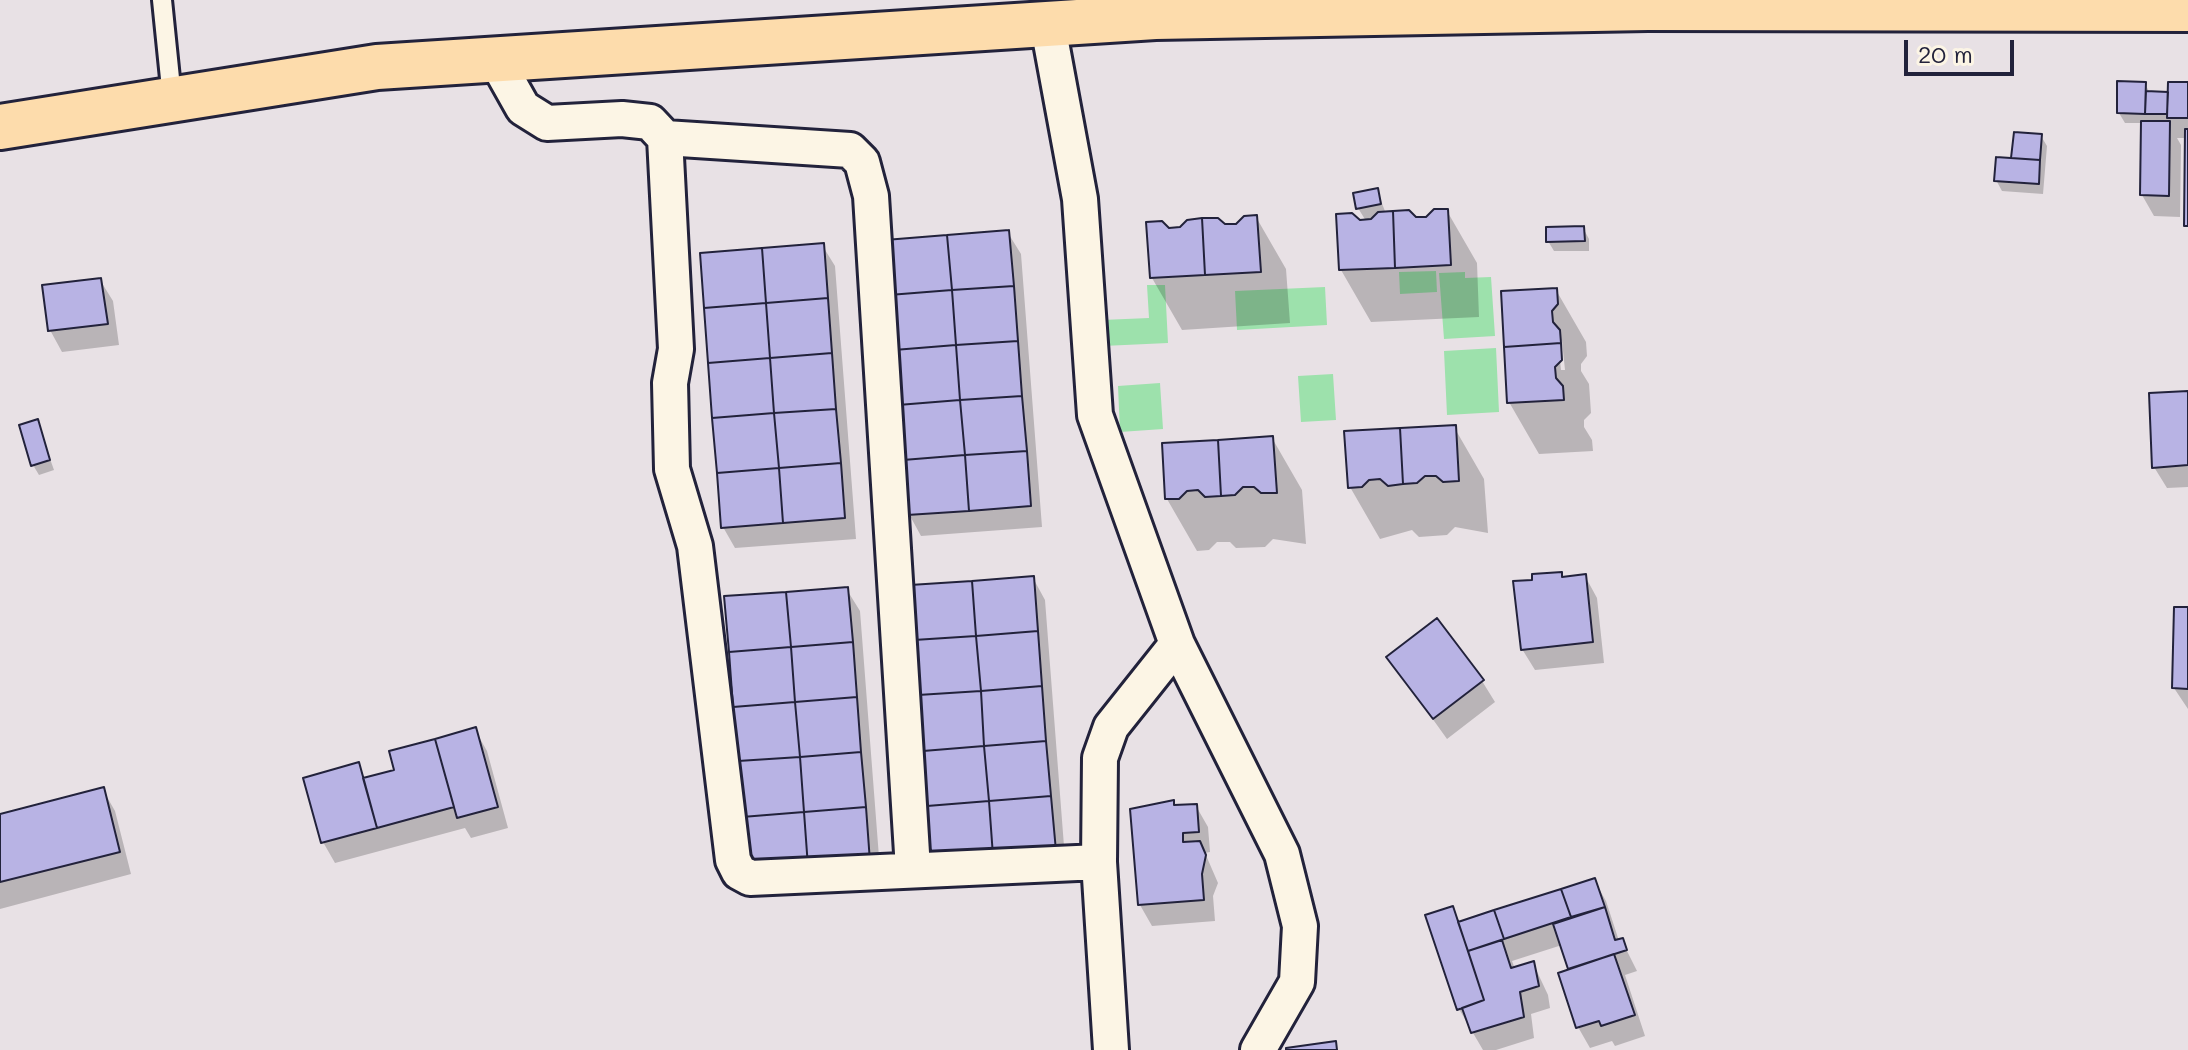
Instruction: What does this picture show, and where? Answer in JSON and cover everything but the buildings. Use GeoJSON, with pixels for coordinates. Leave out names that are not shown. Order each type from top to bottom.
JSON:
{"type":"FeatureCollection","features":[{"type":"Feature","properties":{"kind":"main road"},"geometry":{"type":"LineString","coordinates":[[0,127],[377,67],[1048,26],[1154,8],[1937,3],[2188,9]]}},
{"type":"Feature","properties":{"kind":"street"},"geometry":{"type":"LineString","coordinates":[[1048,26],[1080,199],[1095,415],[1177,644],[1282,854],[1300,926],[1297,982],[1258,1050]]}},
{"type":"Feature","properties":{"kind":"street"},"geometry":{"type":"LineString","coordinates":[[496,60],[523,108],[547,123],[650,122],[665,138],[676,349],[670,383],[672,469],[695,546],[733,860],[739,872],[750,878],[1099,862]]}},
{"type":"Feature","properties":{"kind":"street"},"geometry":{"type":"LineString","coordinates":[[665,138],[850,150],[862,162],[871,196],[913,869]]}},
{"type":"Feature","properties":{"kind":"street"},"geometry":{"type":"LineString","coordinates":[[1111,1050],[1099,862],[1100,758],[1111,727],[1177,644]]}},
{"type":"Feature","properties":{"kind":"lane"},"geometry":{"type":"LineString","coordinates":[[162,0],[172,98]]}},
{"type":"Feature","properties":{"kind":"green space"},"geometry":{"type":"Polygon","coordinates":[[[1436,271],[1437,292],[1400,294],[1399,272],[1436,271]]]}},
{"type":"Feature","properties":{"kind":"green space"},"geometry":{"type":"Polygon","coordinates":[[[1465,272],[1465,278],[1491,277],[1495,336],[1444,339],[1439,273],[1465,272]]]}},
{"type":"Feature","properties":{"kind":"green space"},"geometry":{"type":"Polygon","coordinates":[[[1147,285],[1165,285],[1168,343],[1103,346],[1102,320],[1149,318],[1147,285]]]}},
{"type":"Feature","properties":{"kind":"green space"},"geometry":{"type":"Polygon","coordinates":[[[1325,287],[1327,325],[1237,330],[1235,291],[1325,287]]]}},
{"type":"Feature","properties":{"kind":"green space"},"geometry":{"type":"Polygon","coordinates":[[[1496,348],[1499,412],[1447,415],[1444,351],[1496,348]]]}},
{"type":"Feature","properties":{"kind":"green space"},"geometry":{"type":"Polygon","coordinates":[[[1333,374],[1336,420],[1301,422],[1298,376],[1333,374]]]}},
{"type":"Feature","properties":{"kind":"green space"},"geometry":{"type":"Polygon","coordinates":[[[1160,383],[1163,429],[1120,432],[1118,386],[1160,383]]]}}]}
